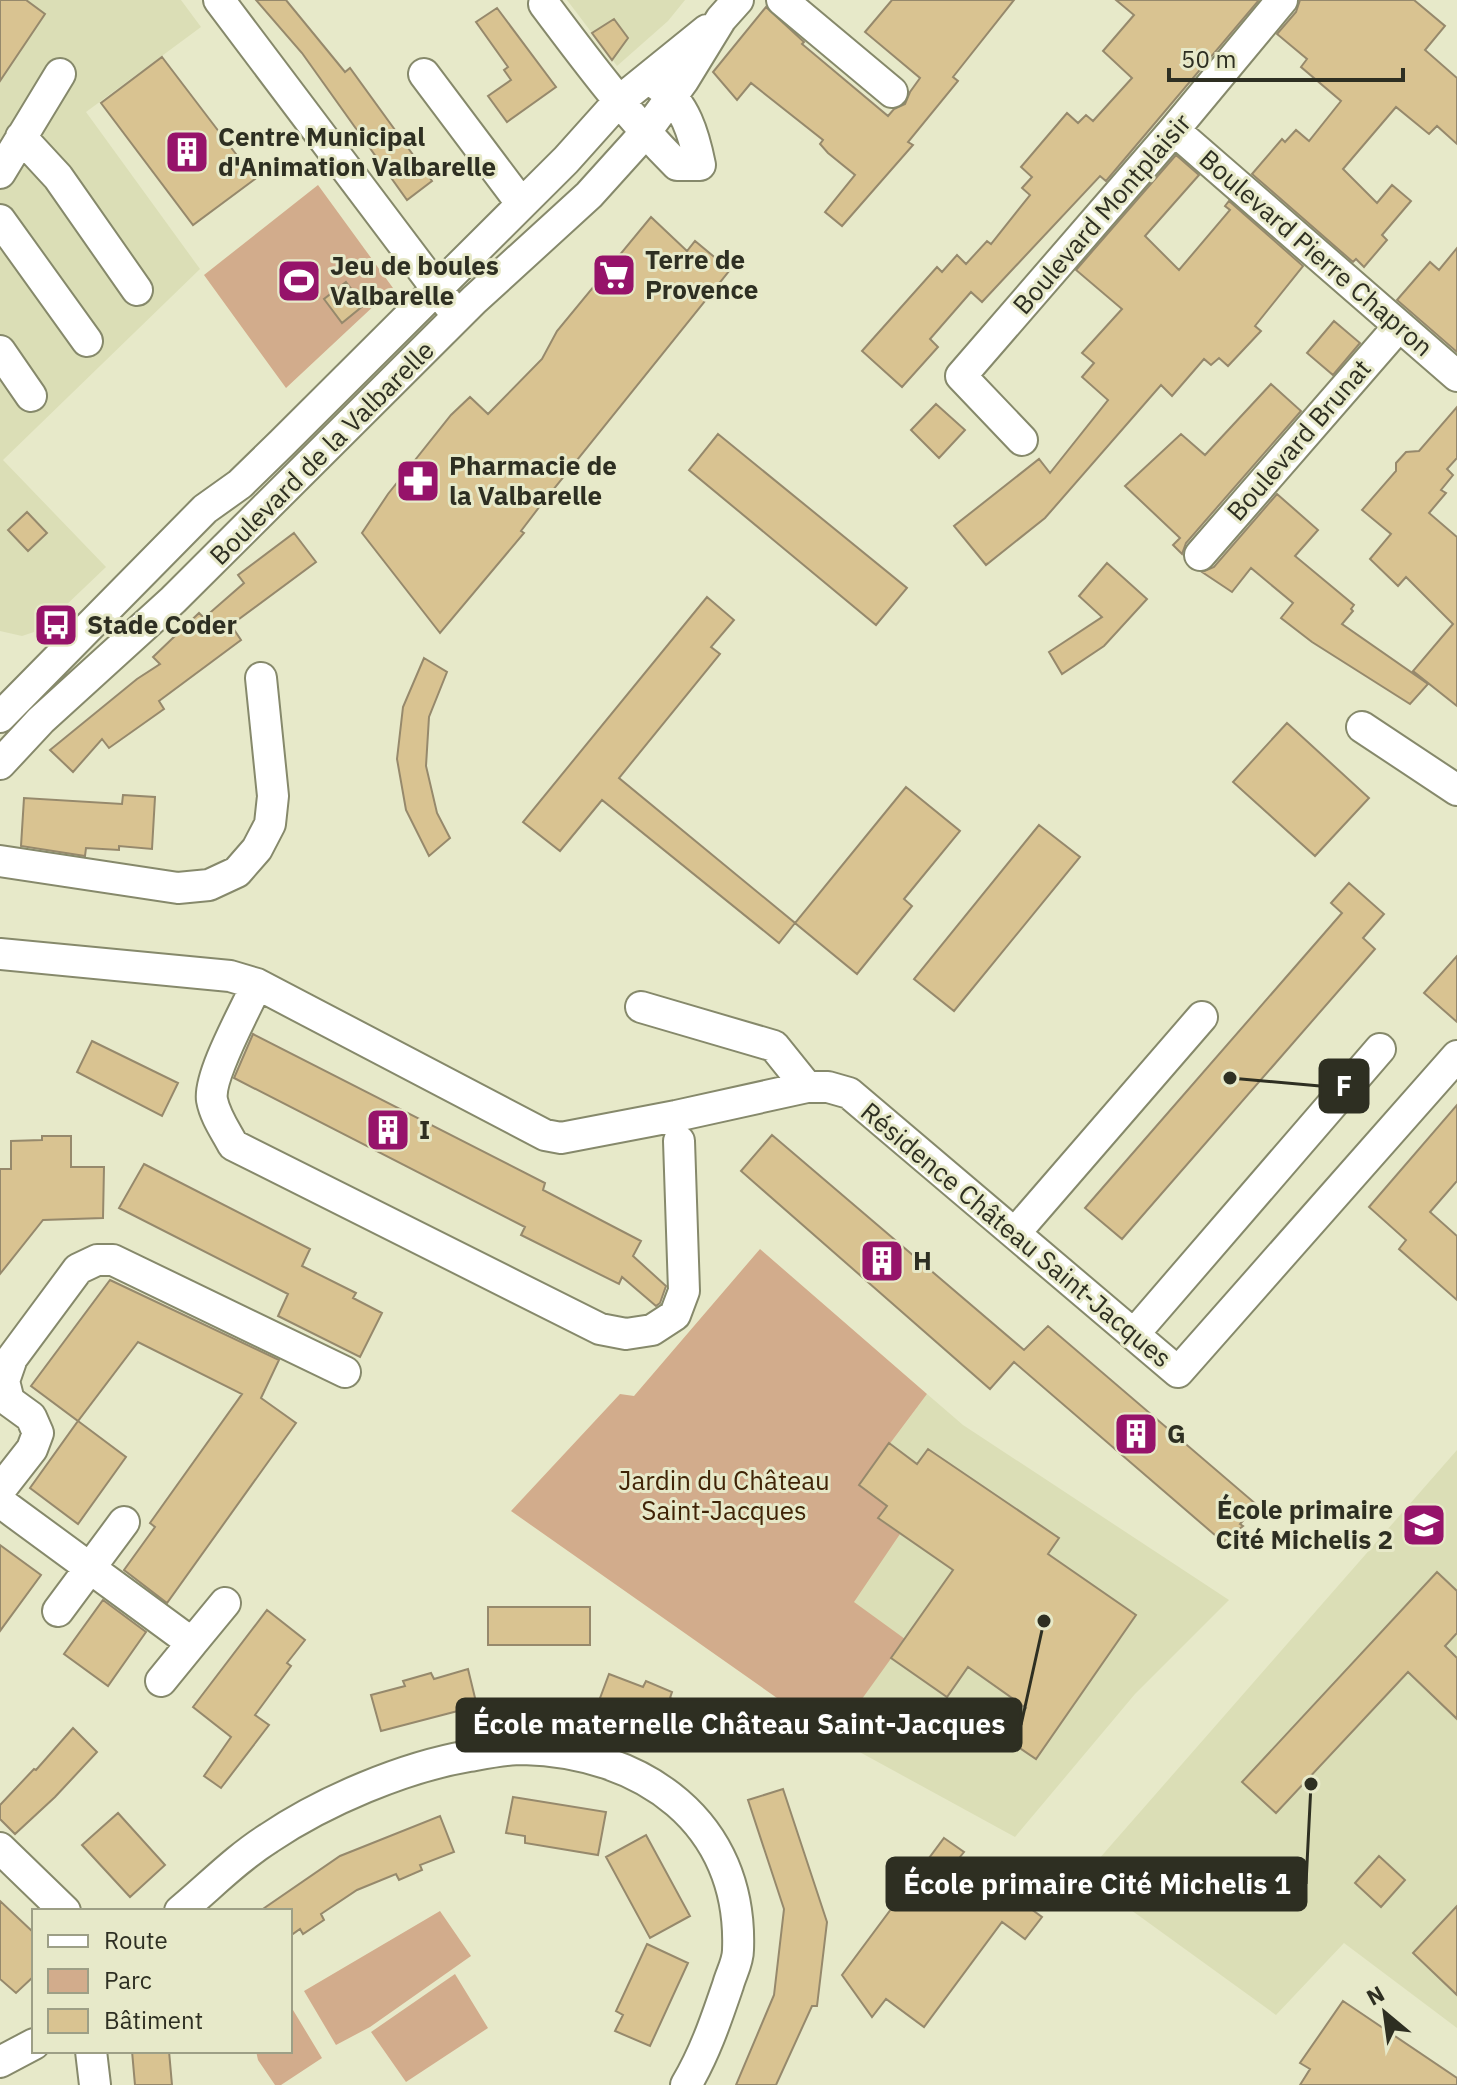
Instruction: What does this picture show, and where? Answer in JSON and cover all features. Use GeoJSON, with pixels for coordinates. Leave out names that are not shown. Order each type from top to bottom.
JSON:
{"type":"FeatureCollection","features":[{"type":"Feature","properties":{"kind":"street"},"geometry":{"type":"LineString","coordinates":[[219,0],[459,316]]}},
{"type":"Feature","properties":{"kind":"street"},"geometry":{"type":"LineString","coordinates":[[782,0],[892,92]]}},
{"type":"Feature","properties":{"kind":"street","name":"Boulevard Montplaisir"},"geometry":{"type":"LineString","coordinates":[[1022,440],[961,376],[1282,0]]}},
{"type":"Feature","properties":{"kind":"street"},"geometry":{"type":"LineString","coordinates":[[544,4],[645,133],[677,165],[700,165],[694,136],[673,96],[647,79]]}},
{"type":"Feature","properties":{"kind":"street","name":"Boulevard de la Valbarelle"},"geometry":{"type":"LineString","coordinates":[[5,702],[205,509],[240,484],[566,160],[618,102],[730,10]]}},
{"type":"Feature","properties":{"kind":"street","name":"Boulevard de la Valbarelle"},"geometry":{"type":"LineString","coordinates":[[0,764],[41,720],[173,600],[459,316],[589,195],[645,133],[730,10]]}},
{"type":"Feature","properties":{"kind":"street"},"geometry":{"type":"LineString","coordinates":[[0,173],[60,74]]}},
{"type":"Feature","properties":{"kind":"street"},"geometry":{"type":"LineString","coordinates":[[424,74],[521,203]]}},
{"type":"Feature","properties":{"kind":"street","name":"Boulevard Pierre Chapron"},"geometry":{"type":"LineString","coordinates":[[1174,130],[1457,376]]}},
{"type":"Feature","properties":{"kind":"street"},"geometry":{"type":"LineString","coordinates":[[21,137],[58,177],[137,290]]}},
{"type":"Feature","properties":{"kind":"street"},"geometry":{"type":"LineString","coordinates":[[0,220],[87,341]]}},
{"type":"Feature","properties":{"kind":"street","name":"Boulevard Brunat"},"geometry":{"type":"LineString","coordinates":[[1200,555],[1399,326]]}},
{"type":"Feature","properties":{"kind":"street"},"geometry":{"type":"LineString","coordinates":[[0,351],[31,396]]}},
{"type":"Feature","properties":{"kind":"street"},"geometry":{"type":"LineString","coordinates":[[0,861],[178,888],[209,885],[237,872],[257,849],[270,824],[272,810],[270,748],[261,678]]}},
{"type":"Feature","properties":{"kind":"street"},"geometry":{"type":"LineString","coordinates":[[5,702],[41,720]]}},
{"type":"Feature","properties":{"kind":"street"},"geometry":{"type":"LineString","coordinates":[[1362,727],[1457,790]]}},
{"type":"Feature","properties":{"kind":"street","name":"Résidence Château Saint-Jacques"},"geometry":{"type":"LineString","coordinates":[[0,954],[230,976],[257,984],[545,1135],[561,1138],[807,1087],[828,1087],[849,1093],[1178,1372],[1457,1056]]}},
{"type":"Feature","properties":{"kind":"street"},"geometry":{"type":"LineString","coordinates":[[257,984],[215,1076],[212,1097],[218,1119],[233,1145],[600,1329],[626,1334],[652,1330],[675,1315],[684,1291],[679,1141]]}},
{"type":"Feature","properties":{"kind":"street"},"geometry":{"type":"LineString","coordinates":[[641,1007],[774,1046],[807,1087]]}},
{"type":"Feature","properties":{"kind":"street"},"geometry":{"type":"LineString","coordinates":[[1015,1233],[1202,1017]]}},
{"type":"Feature","properties":{"kind":"street"},"geometry":{"type":"LineString","coordinates":[[1134,1334],[1380,1049]]}},
{"type":"Feature","properties":{"kind":"street"},"geometry":{"type":"LineString","coordinates":[[0,1490],[32,1449],[38,1433],[31,1417],[9,1401],[4,1381],[12,1358],[78,1269],[97,1260],[113,1260],[345,1372]]}},
{"type":"Feature","properties":{"kind":"street"},"geometry":{"type":"LineString","coordinates":[[0,1502],[192,1643]]}},
{"type":"Feature","properties":{"kind":"street"},"geometry":{"type":"LineString","coordinates":[[58,1611],[124,1522]]}},
{"type":"Feature","properties":{"kind":"street"},"geometry":{"type":"LineString","coordinates":[[161,1681],[225,1603]]}},
{"type":"Feature","properties":{"kind":"street"},"geometry":{"type":"LineString","coordinates":[[182,1909],[267,1839],[337,1799],[437,1763],[470,1756],[522,1749],[592,1757],[642,1776],[686,1807],[712,1843],[728,1877],[737,1911],[738,1954],[702,2057],[686,2085]]}},
{"type":"Feature","properties":{"kind":"street"},"geometry":{"type":"LineString","coordinates":[[0,1848],[63,1909]]}},
{"type":"Feature","properties":{"kind":"street"},"geometry":{"type":"LineString","coordinates":[[0,2062],[32,2045]]}},
{"type":"Feature","properties":{"kind":"street"},"geometry":{"type":"LineString","coordinates":[[91,2053],[95,2085]]}},
{"type":"Feature","properties":{"kind":"shaded area"},"geometry":{"type":"Polygon","coordinates":[[[0,0],[181,0],[201,27],[86,112],[200,269],[3,460],[106,567],[40,630],[22,636],[0,631],[0,0]]]}},
{"type":"Feature","properties":{"kind":"shaded area"},"geometry":{"type":"Polygon","coordinates":[[[567,0],[685,0],[668,21],[617,66],[567,0]]]}},
{"type":"Feature","properties":{"kind":"shaded area"},"geometry":{"type":"Polygon","coordinates":[[[927,1394],[963,1425],[1229,1600],[1135,1694],[1015,1837],[834,1738],[904,1639],[853,1602],[878,1518],[887,1506],[859,1485],[927,1394]]]}},
{"type":"Feature","properties":{"kind":"shaded area"},"geometry":{"type":"Polygon","coordinates":[[[1457,1450],[1457,2028],[1344,1943],[1276,2015],[1084,1876],[1457,1450]]]}},
{"type":"Feature","properties":{"kind":"green space","name":"Jeu de boules Valbarelle"},"geometry":{"type":"Polygon","coordinates":[[[318,185],[393,288],[286,388],[204,275],[318,185]]]}},
{"type":"Feature","properties":{"kind":"green space","name":"Jardin du Château Saint-Jacques"},"geometry":{"type":"Polygon","coordinates":[[[760,1249],[927,1394],[859,1485],[887,1506],[878,1519],[900,1534],[854,1602],[905,1639],[834,1738],[511,1511],[620,1394],[634,1396],[760,1249]]]}},
{"type":"Feature","properties":{"kind":"green space"},"geometry":{"type":"Polygon","coordinates":[[[440,1911],[471,1956],[370,2027],[336,2045],[304,1991],[440,1911]]]}},
{"type":"Feature","properties":{"kind":"green space"},"geometry":{"type":"Polygon","coordinates":[[[455,1974],[488,2028],[406,2082],[371,2032],[455,1974]]]}},
{"type":"Feature","properties":{"kind":"green space"},"geometry":{"type":"Polygon","coordinates":[[[292,2008],[322,2058],[281,2085],[275,2085],[256,2053],[292,2053],[292,2008]]]}},
{"type":"Feature","properties":{"kind":"building"},"geometry":{"type":"Polygon","coordinates":[[[0,0],[26,0],[45,14],[0,81],[0,0]]]}},
{"type":"Feature","properties":{"kind":"building"},"geometry":{"type":"Polygon","coordinates":[[[256,0],[286,0],[345,72],[350,68],[432,181],[407,200],[302,53],[256,0]]]}},
{"type":"Feature","properties":{"kind":"building"},"geometry":{"type":"Polygon","coordinates":[[[892,0],[1014,0],[953,77],[958,81],[908,142],[913,145],[842,226],[825,212],[855,175],[828,153],[820,144],[823,140],[751,83],[737,100],[713,72],[766,7],[804,42],[802,44],[888,116],[905,104],[920,78],[865,32],[892,0]]]}},
{"type":"Feature","properties":{"kind":"building"},"geometry":{"type":"Polygon","coordinates":[[[1116,0],[1259,0],[1106,181],[1100,176],[982,302],[971,292],[930,339],[938,347],[902,387],[862,351],[937,267],[942,272],[957,255],[966,264],[987,241],[991,244],[1030,195],[1022,188],[1032,177],[1021,167],[1067,113],[1078,123],[1086,115],[1093,121],[1132,78],[1103,51],[1134,15],[1116,0]]]}},
{"type":"Feature","properties":{"kind":"building"},"geometry":{"type":"Polygon","coordinates":[[[1300,0],[1414,0],[1445,26],[1425,50],[1457,78],[1457,144],[1437,126],[1429,134],[1396,107],[1343,169],[1377,203],[1392,185],[1411,201],[1382,235],[1387,240],[1364,267],[1356,259],[1353,262],[1252,174],[1282,139],[1285,142],[1296,130],[1309,141],[1341,101],[1301,67],[1307,59],[1277,34],[1296,12],[1300,0]]]}},
{"type":"Feature","properties":{"kind":"building"},"geometry":{"type":"Polygon","coordinates":[[[497,8],[556,87],[507,122],[488,96],[511,80],[504,70],[508,67],[476,22],[497,8]]]}},
{"type":"Feature","properties":{"kind":"building"},"geometry":{"type":"Polygon","coordinates":[[[614,19],[628,38],[612,60],[592,33],[614,19]]]}},
{"type":"Feature","properties":{"kind":"building","name":"Centre Municipal d'Animation Valbarelle"},"geometry":{"type":"Polygon","coordinates":[[[162,57],[255,179],[193,225],[101,103],[162,57]]]}},
{"type":"Feature","properties":{"kind":"building"},"geometry":{"type":"Polygon","coordinates":[[[1176,155],[1199,175],[1145,236],[1179,270],[1230,210],[1225,206],[1229,201],[1303,266],[1255,326],[1261,331],[1228,366],[1219,358],[1211,365],[1204,359],[1172,396],[1161,385],[1045,518],[986,565],[954,526],[1039,459],[1050,473],[1108,400],[1082,377],[1094,363],[1082,353],[1122,309],[1076,270],[1176,155]]]}},
{"type":"Feature","properties":{"kind":"building"},"geometry":{"type":"Polygon","coordinates":[[[651,217],[687,251],[695,241],[730,270],[540,506],[521,531],[524,533],[440,633],[362,533],[388,494],[451,415],[470,397],[488,414],[542,359],[557,331],[651,217]]]}},
{"type":"Feature","properties":{"kind":"building"},"geometry":{"type":"Polygon","coordinates":[[[1457,248],[1457,352],[1397,300],[1430,262],[1439,270],[1457,248]]]}},
{"type":"Feature","properties":{"kind":"building"},"geometry":{"type":"Polygon","coordinates":[[[346,282],[364,305],[342,323],[324,299],[346,282]]]}},
{"type":"Feature","properties":{"kind":"building"},"geometry":{"type":"Polygon","coordinates":[[[1334,321],[1360,343],[1333,375],[1307,353],[1334,321]]]}},
{"type":"Feature","properties":{"kind":"building"},"geometry":{"type":"Polygon","coordinates":[[[1271,384],[1301,411],[1186,543],[1182,554],[1173,545],[1180,538],[1125,486],[1181,434],[1205,455],[1271,384]]]}},
{"type":"Feature","properties":{"kind":"building"},"geometry":{"type":"Polygon","coordinates":[[[936,404],[965,430],[939,458],[911,430],[936,404]]]}},
{"type":"Feature","properties":{"kind":"building"},"geometry":{"type":"Polygon","coordinates":[[[1457,407],[1457,458],[1447,469],[1453,475],[1441,490],[1446,493],[1429,513],[1457,537],[1457,706],[1413,671],[1453,624],[1406,577],[1398,586],[1370,559],[1391,534],[1362,510],[1396,471],[1396,463],[1406,452],[1419,451],[1457,407]]]}},
{"type":"Feature","properties":{"kind":"building"},"geometry":{"type":"Polygon","coordinates":[[[718,434],[907,588],[876,625],[689,470],[718,434]]]}},
{"type":"Feature","properties":{"kind":"building"},"geometry":{"type":"Polygon","coordinates":[[[1277,494],[1318,530],[1295,556],[1354,605],[1342,624],[1428,684],[1410,704],[1312,642],[1281,618],[1293,603],[1251,568],[1232,592],[1202,572],[1214,567],[1277,494]]]}},
{"type":"Feature","properties":{"kind":"building"},"geometry":{"type":"Polygon","coordinates":[[[27,512],[47,533],[28,551],[8,530],[27,512]]]}},
{"type":"Feature","properties":{"kind":"building"},"geometry":{"type":"Polygon","coordinates":[[[294,533],[316,562],[231,625],[241,640],[159,701],[164,709],[109,748],[102,739],[73,772],[50,750],[160,664],[153,657],[199,613],[204,618],[244,583],[238,575],[294,533]]]}},
{"type":"Feature","properties":{"kind":"building"},"geometry":{"type":"Polygon","coordinates":[[[1107,563],[1147,599],[1104,646],[1062,674],[1049,652],[1102,617],[1079,596],[1107,563]]]}},
{"type":"Feature","properties":{"kind":"building"},"geometry":{"type":"Polygon","coordinates":[[[707,597],[734,620],[711,647],[720,654],[619,778],[795,923],[779,943],[602,800],[560,851],[523,822],[707,597]]]}},
{"type":"Feature","properties":{"kind":"building"},"geometry":{"type":"Polygon","coordinates":[[[424,658],[447,672],[429,717],[426,766],[437,813],[450,838],[429,856],[406,810],[397,759],[403,707],[424,658]]]}},
{"type":"Feature","properties":{"kind":"building"},"geometry":{"type":"Polygon","coordinates":[[[1287,723],[1369,798],[1315,856],[1233,782],[1287,723]]]}},
{"type":"Feature","properties":{"kind":"building"},"geometry":{"type":"Polygon","coordinates":[[[906,787],[960,831],[904,899],[912,906],[857,974],[795,923],[906,787]]]}},
{"type":"Feature","properties":{"kind":"building"},"geometry":{"type":"Polygon","coordinates":[[[123,795],[155,797],[152,849],[119,846],[119,850],[86,848],[85,856],[21,846],[24,798],[122,804],[123,795]]]}},
{"type":"Feature","properties":{"kind":"building"},"geometry":{"type":"Polygon","coordinates":[[[1039,825],[1080,857],[954,1011],[914,979],[1039,825]]]}},
{"type":"Feature","properties":{"kind":"building"},"geometry":{"type":"Polygon","coordinates":[[[1349,883],[1384,914],[1363,938],[1375,949],[1122,1239],[1085,1208],[1342,913],[1331,903],[1349,883]]]}},
{"type":"Feature","properties":{"kind":"building"},"geometry":{"type":"Polygon","coordinates":[[[1457,956],[1457,1022],[1424,993],[1457,956]]]}},
{"type":"Feature","properties":{"kind":"building","name":"I"},"geometry":{"type":"Polygon","coordinates":[[[253,1034],[545,1183],[543,1190],[641,1241],[633,1256],[666,1286],[660,1303],[656,1306],[622,1277],[619,1284],[521,1235],[525,1227],[234,1078],[253,1034]]]}},
{"type":"Feature","properties":{"kind":"building"},"geometry":{"type":"Polygon","coordinates":[[[92,1041],[178,1083],[162,1116],[77,1072],[92,1041]]]}},
{"type":"Feature","properties":{"kind":"building"},"geometry":{"type":"Polygon","coordinates":[[[1457,1105],[1457,1181],[1430,1212],[1457,1236],[1457,1300],[1399,1249],[1406,1240],[1369,1207],[1457,1105]]]}},
{"type":"Feature","properties":{"kind":"building"},"geometry":{"type":"Polygon","coordinates":[[[772,1135],[1024,1350],[1048,1326],[1257,1505],[1240,1524],[1243,1526],[1223,1542],[1014,1362],[990,1389],[741,1171],[772,1135]]]}},
{"type":"Feature","properties":{"kind":"building"},"geometry":{"type":"Polygon","coordinates":[[[42,1136],[71,1136],[71,1167],[104,1167],[103,1218],[43,1220],[0,1274],[0,1169],[11,1169],[11,1141],[42,1140],[42,1136]]]}},
{"type":"Feature","properties":{"kind":"building"},"geometry":{"type":"Polygon","coordinates":[[[144,1164],[310,1249],[302,1266],[356,1293],[353,1298],[382,1313],[360,1357],[278,1316],[288,1294],[119,1208],[144,1164]]]}},
{"type":"Feature","properties":{"kind":"building"},"geometry":{"type":"Polygon","coordinates":[[[110,1280],[279,1360],[261,1398],[296,1423],[167,1603],[124,1570],[155,1527],[150,1523],[242,1394],[138,1342],[78,1421],[31,1386],[110,1280]]]}},
{"type":"Feature","properties":{"kind":"building"},"geometry":{"type":"Polygon","coordinates":[[[78,1421],[126,1457],[78,1524],[30,1488],[78,1421]]]}},
{"type":"Feature","properties":{"kind":"building"},"geometry":{"type":"Polygon","coordinates":[[[889,1443],[917,1464],[928,1449],[1059,1538],[1048,1554],[1136,1615],[1036,1759],[1005,1738],[1026,1708],[968,1667],[947,1697],[891,1658],[953,1570],[878,1518],[887,1506],[859,1485],[889,1443]]]}},
{"type":"Feature","properties":{"kind":"building"},"geometry":{"type":"Polygon","coordinates":[[[0,1545],[41,1575],[0,1631],[0,1545]]]}},
{"type":"Feature","properties":{"kind":"building"},"geometry":{"type":"Polygon","coordinates":[[[1437,1572],[1457,1591],[1457,1633],[1445,1646],[1457,1658],[1457,1719],[1408,1672],[1276,1813],[1242,1782],[1437,1572]]]}},
{"type":"Feature","properties":{"kind":"building"},"geometry":{"type":"Polygon","coordinates":[[[103,1600],[146,1632],[108,1686],[64,1654],[103,1600]]]}},
{"type":"Feature","properties":{"kind":"building"},"geometry":{"type":"Polygon","coordinates":[[[488,1607],[590,1607],[590,1645],[488,1645],[488,1607]]]}},
{"type":"Feature","properties":{"kind":"building"},"geometry":{"type":"Polygon","coordinates":[[[267,1610],[305,1640],[287,1663],[291,1666],[255,1715],[269,1725],[221,1788],[204,1776],[231,1737],[193,1707],[267,1610]]]}},
{"type":"Feature","properties":{"kind":"building"},"geometry":{"type":"Polygon","coordinates":[[[468,1669],[477,1706],[381,1731],[371,1695],[405,1686],[403,1681],[431,1673],[434,1679],[468,1669]]]}},
{"type":"Feature","properties":{"kind":"building"},"geometry":{"type":"Polygon","coordinates":[[[609,1674],[643,1687],[646,1681],[672,1692],[670,1698],[703,1711],[690,1746],[596,1709],[609,1674]]]}},
{"type":"Feature","properties":{"kind":"building"},"geometry":{"type":"Polygon","coordinates":[[[73,1728],[97,1752],[15,1834],[0,1819],[0,1805],[73,1728]]]}},
{"type":"Feature","properties":{"kind":"building"},"geometry":{"type":"Polygon","coordinates":[[[783,1789],[827,1922],[817,2006],[812,2006],[776,2085],[736,2085],[774,1995],[784,1909],[748,1800],[783,1789]]]}},
{"type":"Feature","properties":{"kind":"building"},"geometry":{"type":"Polygon","coordinates":[[[513,1797],[606,1812],[598,1855],[525,1843],[525,1836],[506,1833],[513,1797]]]}},
{"type":"Feature","properties":{"kind":"building"},"geometry":{"type":"Polygon","coordinates":[[[118,1813],[165,1865],[130,1897],[82,1845],[118,1813]]]}},
{"type":"Feature","properties":{"kind":"building"},"geometry":{"type":"Polygon","coordinates":[[[440,1816],[454,1852],[420,1865],[422,1870],[399,1880],[396,1874],[357,1890],[321,1914],[324,1920],[303,1934],[300,1929],[292,1935],[292,1909],[263,1909],[340,1856],[440,1816]]]}},
{"type":"Feature","properties":{"kind":"building"},"geometry":{"type":"Polygon","coordinates":[[[646,1835],[690,1916],[650,1938],[606,1857],[646,1835]]]}},
{"type":"Feature","properties":{"kind":"building"},"geometry":{"type":"Polygon","coordinates":[[[944,1838],[964,1852],[960,1857],[1042,1917],[1025,1939],[1002,1922],[924,2027],[886,1999],[872,2017],[842,1975],[944,1838]]]}},
{"type":"Feature","properties":{"kind":"building"},"geometry":{"type":"Polygon","coordinates":[[[1379,1856],[1405,1880],[1381,1907],[1355,1883],[1379,1856]]]}},
{"type":"Feature","properties":{"kind":"building"},"geometry":{"type":"Polygon","coordinates":[[[0,1901],[32,1931],[32,1978],[16,1993],[0,1979],[0,1901]]]}},
{"type":"Feature","properties":{"kind":"building"},"geometry":{"type":"Polygon","coordinates":[[[1457,1906],[1457,1995],[1413,1953],[1457,1906]]]}},
{"type":"Feature","properties":{"kind":"building"},"geometry":{"type":"Polygon","coordinates":[[[647,1944],[688,1963],[650,2046],[615,2031],[623,2015],[616,2011],[647,1944]]]}},
{"type":"Feature","properties":{"kind":"building"},"geometry":{"type":"Polygon","coordinates":[[[1343,2001],[1457,2078],[1457,2085],[1300,2085],[1310,2069],[1300,2063],[1343,2001]]]}},
{"type":"Feature","properties":{"kind":"building"},"geometry":{"type":"Polygon","coordinates":[[[132,2053],[169,2053],[172,2085],[135,2085],[132,2053]]]}},
{"type":"Feature","properties":{"kind":"place","name":"Centre Municipal d'Animation Valbarelle"},"geometry":{"type":"Point","coordinates":[187,152]}},
{"type":"Feature","properties":{"kind":"place","name":"Terre de Provence"},"geometry":{"type":"Point","coordinates":[614,275]}},
{"type":"Feature","properties":{"kind":"place","name":"Jeu de boules Valbarelle"},"geometry":{"type":"Point","coordinates":[299,281]}},
{"type":"Feature","properties":{"kind":"place","name":"Pharmacie de la Valbarelle"},"geometry":{"type":"Point","coordinates":[418,481]}},
{"type":"Feature","properties":{"kind":"place","name":"Stade Coder"},"geometry":{"type":"Point","coordinates":[56,625]}},
{"type":"Feature","properties":{"kind":"place","name":"F"},"geometry":{"type":"Point","coordinates":[1230,1078]}},
{"type":"Feature","properties":{"kind":"place","name":"I"},"geometry":{"type":"Point","coordinates":[388,1130]}},
{"type":"Feature","properties":{"kind":"place","name":"H"},"geometry":{"type":"Point","coordinates":[882,1261]}},
{"type":"Feature","properties":{"kind":"place","name":"G"},"geometry":{"type":"Point","coordinates":[1136,1434]}},
{"type":"Feature","properties":{"kind":"place","name":"École primaire Cité Michelis 2"},"geometry":{"type":"Point","coordinates":[1424,1525]}},
{"type":"Feature","properties":{"kind":"place","name":"École maternelle Château Saint-Jacques"},"geometry":{"type":"Point","coordinates":[1044,1621]}},
{"type":"Feature","properties":{"kind":"place","name":"École primaire Cité Michelis 1"},"geometry":{"type":"Point","coordinates":[1311,1784]}}]}
